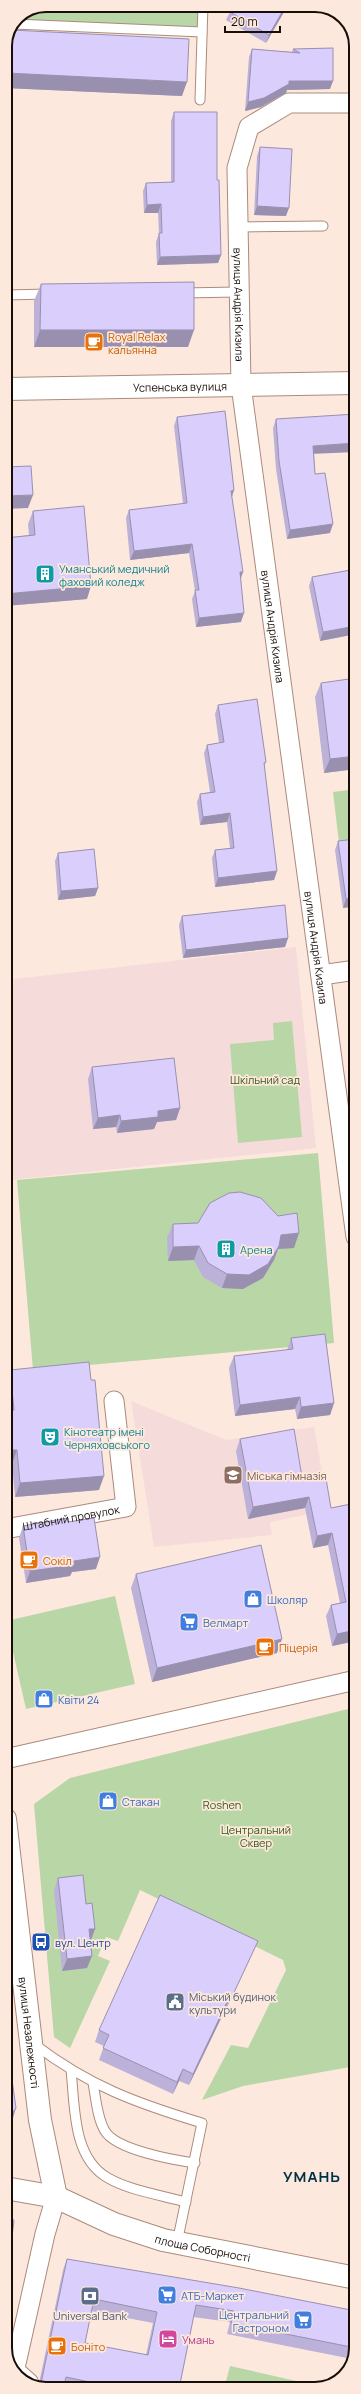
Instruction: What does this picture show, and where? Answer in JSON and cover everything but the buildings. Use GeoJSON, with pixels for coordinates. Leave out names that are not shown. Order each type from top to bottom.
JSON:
{"type":"FeatureCollection","features":[{"type":"Feature","properties":{"kind":"main road","name":"Успенська вулиця"},"geometry":{"type":"LineString","coordinates":[[12,389],[349,383]]}},
{"type":"Feature","properties":{"kind":"main road","name":"вулиця Незалежності"},"geometry":{"type":"LineString","coordinates":[[12,1879],[40,2120],[56,2197]]}},
{"type":"Feature","properties":{"kind":"main road","name":"площа Соборності"},"geometry":{"type":"LineString","coordinates":[[12,2189],[56,2197],[114,2224],[178,2242],[349,2277]]}},
{"type":"Feature","properties":{"kind":"street","name":"вулиця Андрія Кизила"},"geometry":{"type":"LineString","coordinates":[[349,103],[289,103],[249,127],[237,168],[238,292],[241,385],[349,1185]]}},
{"type":"Feature","properties":{"kind":"street"},"geometry":{"type":"LineString","coordinates":[[321,975],[349,971]]}},
{"type":"Feature","properties":{"kind":"street","name":"Штабний провулок"},"geometry":{"type":"LineString","coordinates":[[12,1528],[126,1507],[114,1401]]}},
{"type":"Feature","properties":{"kind":"street"},"geometry":{"type":"LineString","coordinates":[[12,1757],[349,1682]]}},
{"type":"Feature","properties":{"kind":"street"},"geometry":{"type":"LineString","coordinates":[[15,2363],[45,2234],[56,2197]]}},
{"type":"Feature","properties":{"kind":"lane"},"geometry":{"type":"LineString","coordinates":[[200,100],[203,12]]}},
{"type":"Feature","properties":{"kind":"lane"},"geometry":{"type":"LineString","coordinates":[[20,24],[202,32]]}},
{"type":"Feature","properties":{"kind":"lane"},"geometry":{"type":"LineString","coordinates":[[238,227],[323,226]]}},
{"type":"Feature","properties":{"kind":"lane"},"geometry":{"type":"LineString","coordinates":[[176,293],[238,292]]}},
{"type":"Feature","properties":{"kind":"lane"},"geometry":{"type":"LineString","coordinates":[[12,295],[59,294]]}},
{"type":"Feature","properties":{"kind":"lane"},"geometry":{"type":"LineString","coordinates":[[31,2042],[71,2070],[116,2094],[202,2123],[178,2242]]}},
{"type":"Feature","properties":{"kind":"lane"},"geometry":{"type":"LineString","coordinates":[[71,2070],[81,2144],[94,2168],[108,2178],[127,2186],[186,2202]]}},
{"type":"Feature","properties":{"kind":"lane"},"geometry":{"type":"LineString","coordinates":[[93,2083],[102,2125],[110,2137],[151,2154],[195,2163]]}},
{"type":"Feature","properties":{"kind":"shaded area"},"geometry":{"type":"Polygon","coordinates":[[[296,947],[316,1148],[12,1180],[12,979],[296,947]]]}},
{"type":"Feature","properties":{"kind":"shaded area","name":"Міська гімназія"},"geometry":{"type":"Polygon","coordinates":[[[131,1401],[226,1440],[314,1427],[329,1510],[270,1522],[272,1535],[154,1547],[131,1401]]]}},
{"type":"Feature","properties":{"kind":"green space"},"geometry":{"type":"Polygon","coordinates":[[[46,12],[201,12],[200,28],[23,21],[33,15],[46,12]]]}},
{"type":"Feature","properties":{"kind":"green space"},"geometry":{"type":"Polygon","coordinates":[[[349,790],[349,842],[339,843],[333,792],[349,790]]]}},
{"type":"Feature","properties":{"kind":"green space","name":"Шкільний сад"},"geometry":{"type":"Polygon","coordinates":[[[292,1021],[302,1137],[238,1143],[230,1044],[274,1040],[273,1023],[292,1021]]]}},
{"type":"Feature","properties":{"kind":"green space"},"geometry":{"type":"Polygon","coordinates":[[[318,1153],[334,1343],[33,1370],[17,1180],[318,1153]]]}},
{"type":"Feature","properties":{"kind":"green space"},"geometry":{"type":"Polygon","coordinates":[[[115,1596],[135,1684],[26,1709],[12,1647],[12,1620],[115,1596]]]}},
{"type":"Feature","properties":{"kind":"green space","name":"Центральний Сквер"},"geometry":{"type":"Polygon","coordinates":[[[349,1709],[349,2067],[243,2086],[202,2100],[231,2045],[248,2048],[286,1970],[283,1960],[140,1890],[118,1941],[106,1937],[98,1956],[110,1961],[70,2048],[54,2037],[34,1804],[70,1778],[349,1709]]]}},
{"type":"Feature","properties":{"kind":"green space"},"geometry":{"type":"Polygon","coordinates":[[[230,2366],[301,2382],[226,2382],[230,2366]]]}},
{"type":"Feature","properties":{"kind":"place","name":"Royal Relax кальянна"},"geometry":{"type":"Point","coordinates":[94,342]}},
{"type":"Feature","properties":{"kind":"place","name":"Уманський медичний фаховий коледж"},"geometry":{"type":"Point","coordinates":[45,574]}},
{"type":"Feature","properties":{"kind":"place","name":"Арена"},"geometry":{"type":"Point","coordinates":[226,1249]}},
{"type":"Feature","properties":{"kind":"place","name":"Кінотеатр імені Черняховського"},"geometry":{"type":"Point","coordinates":[50,1437]}},
{"type":"Feature","properties":{"kind":"place","name":"Міська гімназія"},"geometry":{"type":"Point","coordinates":[233,1475]}},
{"type":"Feature","properties":{"kind":"place","name":"Сокіл"},"geometry":{"type":"Point","coordinates":[29,1560]}},
{"type":"Feature","properties":{"kind":"place","name":"Школяр"},"geometry":{"type":"Point","coordinates":[253,1599]}},
{"type":"Feature","properties":{"kind":"place","name":"Велмарт"},"geometry":{"type":"Point","coordinates":[189,1622]}},
{"type":"Feature","properties":{"kind":"place","name":"Піцерія"},"geometry":{"type":"Point","coordinates":[265,1647]}},
{"type":"Feature","properties":{"kind":"place","name":"Квіти 24"},"geometry":{"type":"Point","coordinates":[44,1699]}},
{"type":"Feature","properties":{"kind":"place","name":"Стакан"},"geometry":{"type":"Point","coordinates":[108,1801]}},
{"type":"Feature","properties":{"kind":"place","name":"вул. Центр"},"geometry":{"type":"Point","coordinates":[41,1942]}},
{"type":"Feature","properties":{"kind":"place","name":"Міський будинок культури"},"geometry":{"type":"Point","coordinates":[175,2002]}},
{"type":"Feature","properties":{"kind":"place","name":"АТБ-Маркет"},"geometry":{"type":"Point","coordinates":[167,2295]}},
{"type":"Feature","properties":{"kind":"place","name":"Universal Bank"},"geometry":{"type":"Point","coordinates":[90,2296]}},
{"type":"Feature","properties":{"kind":"place","name":"Центральний Гастроном"},"geometry":{"type":"Point","coordinates":[303,2320]}},
{"type":"Feature","properties":{"kind":"place","name":"Умань"},"geometry":{"type":"Point","coordinates":[168,2339]}},
{"type":"Feature","properties":{"kind":"place","name":"Боніто"},"geometry":{"type":"Point","coordinates":[57,2346]}},
{"type":"Feature","properties":{"kind":"district","name":"УМАНЬ"},"geometry":{"type":"Point","coordinates":[312,2176]}},
{"type":"Feature","properties":{"kind":"park label","name":"Roshen"},"geometry":{"type":"Point","coordinates":[222,1804]}}]}
